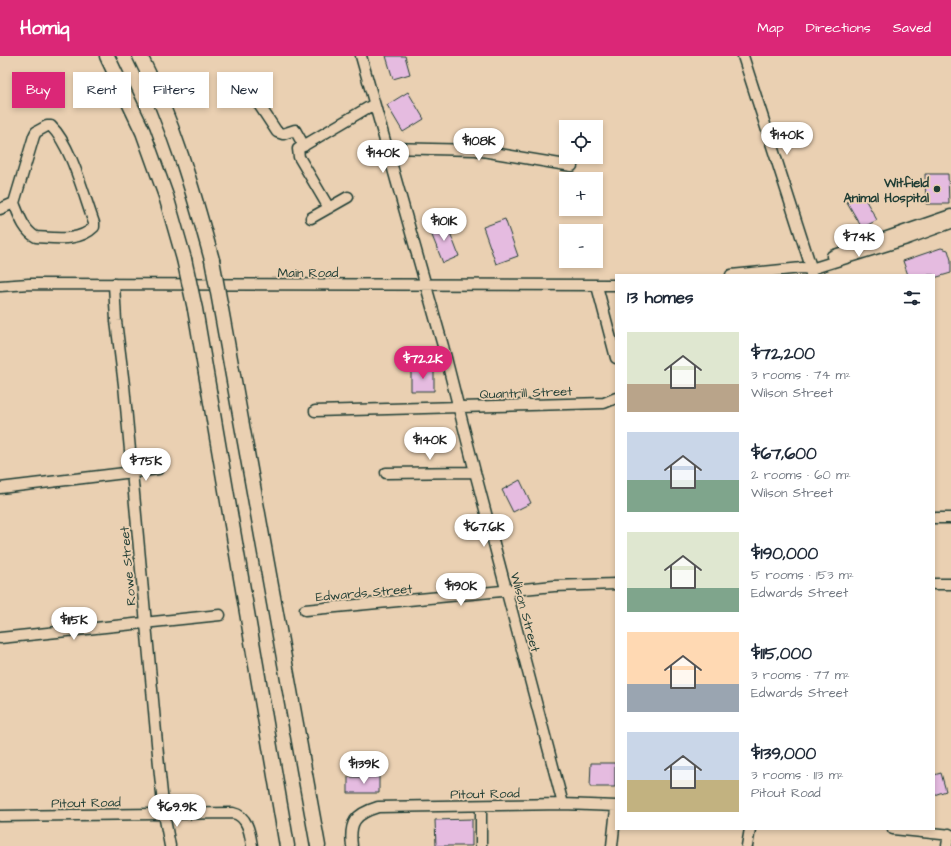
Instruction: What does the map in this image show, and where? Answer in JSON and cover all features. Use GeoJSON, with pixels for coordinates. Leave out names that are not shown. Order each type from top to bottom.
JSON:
{"type":"FeatureCollection","features":[{"type":"Feature","properties":{"kind":"highway"},"geometry":{"type":"LineString","coordinates":[[107,56],[143,132],[166,196],[184,259],[195,309],[287,846]]}},
{"type":"Feature","properties":{"kind":"highway"},"geometry":{"type":"LineString","coordinates":[[140,56],[172,129],[194,194],[212,260],[318,846]]}},
{"type":"Feature","properties":{"kind":"street","name":"Wilson Street"},"geometry":{"type":"LineString","coordinates":[[361,56],[443,346],[563,804]]}},
{"type":"Feature","properties":{"kind":"street"},"geometry":{"type":"LineString","coordinates":[[743,56],[809,269]]}},
{"type":"Feature","properties":{"kind":"street"},"geometry":{"type":"LineString","coordinates":[[329,208],[299,157],[298,149],[374,104]]}},
{"type":"Feature","properties":{"kind":"street"},"geometry":{"type":"LineString","coordinates":[[261,108],[277,132],[283,134],[295,130],[304,146]]}},
{"type":"Feature","properties":{"kind":"street"},"geometry":{"type":"LineString","coordinates":[[51,126],[56,131],[71,160],[94,223],[94,227],[75,237],[36,237],[31,235],[26,228],[14,203],[36,132],[51,126]]}},
{"type":"Feature","properties":{"kind":"street"},"geometry":{"type":"LineString","coordinates":[[387,148],[476,150],[572,166]]}},
{"type":"Feature","properties":{"kind":"street"},"geometry":{"type":"LineString","coordinates":[[311,218],[348,197]]}},
{"type":"Feature","properties":{"kind":"street"},"geometry":{"type":"LineString","coordinates":[[0,208],[14,203]]}},
{"type":"Feature","properties":{"kind":"street"},"geometry":{"type":"LineString","coordinates":[[809,269],[951,215]]}},
{"type":"Feature","properties":{"kind":"street"},"geometry":{"type":"LineString","coordinates":[[744,274],[809,269],[907,240],[951,224]]}},
{"type":"Feature","properties":{"kind":"street","name":"Main Road"},"geometry":{"type":"LineString","coordinates":[[0,286],[114,284],[425,286],[615,285]]}},
{"type":"Feature","properties":{"kind":"street","name":"Rowe Street"},"geometry":{"type":"LineString","coordinates":[[114,284],[164,814],[170,846]]}},
{"type":"Feature","properties":{"kind":"street"},"geometry":{"type":"LineString","coordinates":[[597,286],[615,354]]}},
{"type":"Feature","properties":{"kind":"street","name":"Quantrill Street"},"geometry":{"type":"LineString","coordinates":[[315,411],[604,403],[615,398]]}},
{"type":"Feature","properties":{"kind":"street"},"geometry":{"type":"LineString","coordinates":[[0,488],[158,469]]}},
{"type":"Feature","properties":{"kind":"street"},"geometry":{"type":"LineString","coordinates":[[386,472],[475,472]]}},
{"type":"Feature","properties":{"kind":"street"},"geometry":{"type":"LineString","coordinates":[[935,518],[951,518]]}},
{"type":"Feature","properties":{"kind":"street","name":"Edwards Street"},"geometry":{"type":"LineString","coordinates":[[305,610],[584,584],[615,584]]}},
{"type":"Feature","properties":{"kind":"street"},"geometry":{"type":"LineString","coordinates":[[935,584],[951,584]]}},
{"type":"Feature","properties":{"kind":"street"},"geometry":{"type":"LineString","coordinates":[[0,638],[220,615]]}},
{"type":"Feature","properties":{"kind":"street","name":"Pitout Road"},"geometry":{"type":"LineString","coordinates":[[352,846],[351,833],[357,817],[363,812],[378,807],[563,804],[615,806]]}},
{"type":"Feature","properties":{"kind":"street"},"geometry":{"type":"LineString","coordinates":[[481,806],[482,846]]}},
{"type":"Feature","properties":{"kind":"street","name":"Pitout Road"},"geometry":{"type":"LineString","coordinates":[[0,816],[234,813],[242,817],[247,825],[252,846]]}},
{"type":"Feature","properties":{"kind":"street"},"geometry":{"type":"LineString","coordinates":[[612,846],[615,818]]}},
{"type":"Feature","properties":{"kind":"street"},"geometry":{"type":"LineString","coordinates":[[746,846],[750,830]]}},
{"type":"Feature","properties":{"kind":"street"},"geometry":{"type":"LineString","coordinates":[[904,830],[950,834],[947,846]]}},
{"type":"Feature","properties":{"kind":"building"},"geometry":{"type":"Polygon","coordinates":[[[386,56],[405,56],[410,74],[393,79],[386,56]]]}},
{"type":"Feature","properties":{"kind":"building"},"geometry":{"type":"Polygon","coordinates":[[[408,92],[424,119],[403,132],[387,105],[408,92]]]}},
{"type":"Feature","properties":{"kind":"building","name":"Witfield Animal Hospital"},"geometry":{"type":"Polygon","coordinates":[[[925,174],[948,174],[949,204],[926,204],[925,174]]]}},
{"type":"Feature","properties":{"kind":"building"},"geometry":{"type":"Polygon","coordinates":[[[862,194],[877,220],[862,228],[847,202],[862,194]]]}},
{"type":"Feature","properties":{"kind":"building"},"geometry":{"type":"Polygon","coordinates":[[[505,219],[518,256],[496,264],[483,227],[505,219]]]}},
{"type":"Feature","properties":{"kind":"building"},"geometry":{"type":"Polygon","coordinates":[[[446,222],[459,256],[443,263],[429,228],[446,222]]]}},
{"type":"Feature","properties":{"kind":"building"},"geometry":{"type":"Polygon","coordinates":[[[941,248],[948,250],[951,260],[951,273],[935,278],[935,274],[908,274],[903,261],[941,248]]]}},
{"type":"Feature","properties":{"kind":"building"},"geometry":{"type":"Polygon","coordinates":[[[434,368],[434,391],[411,391],[411,369],[434,368]]]}},
{"type":"Feature","properties":{"kind":"building"},"geometry":{"type":"Polygon","coordinates":[[[520,480],[531,503],[513,512],[502,490],[520,480]]]}},
{"type":"Feature","properties":{"kind":"building"},"geometry":{"type":"Polygon","coordinates":[[[591,763],[615,763],[615,787],[590,787],[591,763]]]}},
{"type":"Feature","properties":{"kind":"building"},"geometry":{"type":"Polygon","coordinates":[[[941,773],[946,791],[935,795],[935,775],[941,773]]]}},
{"type":"Feature","properties":{"kind":"building"},"geometry":{"type":"Polygon","coordinates":[[[348,777],[379,777],[379,793],[348,793],[348,777]]]}},
{"type":"Feature","properties":{"kind":"building"},"geometry":{"type":"Polygon","coordinates":[[[472,819],[472,846],[436,846],[435,820],[472,819]]]}},
{"type":"Feature","properties":{"kind":"place","name":"Witfield Animal Hospital"},"geometry":{"type":"Point","coordinates":[937,189]}}]}
